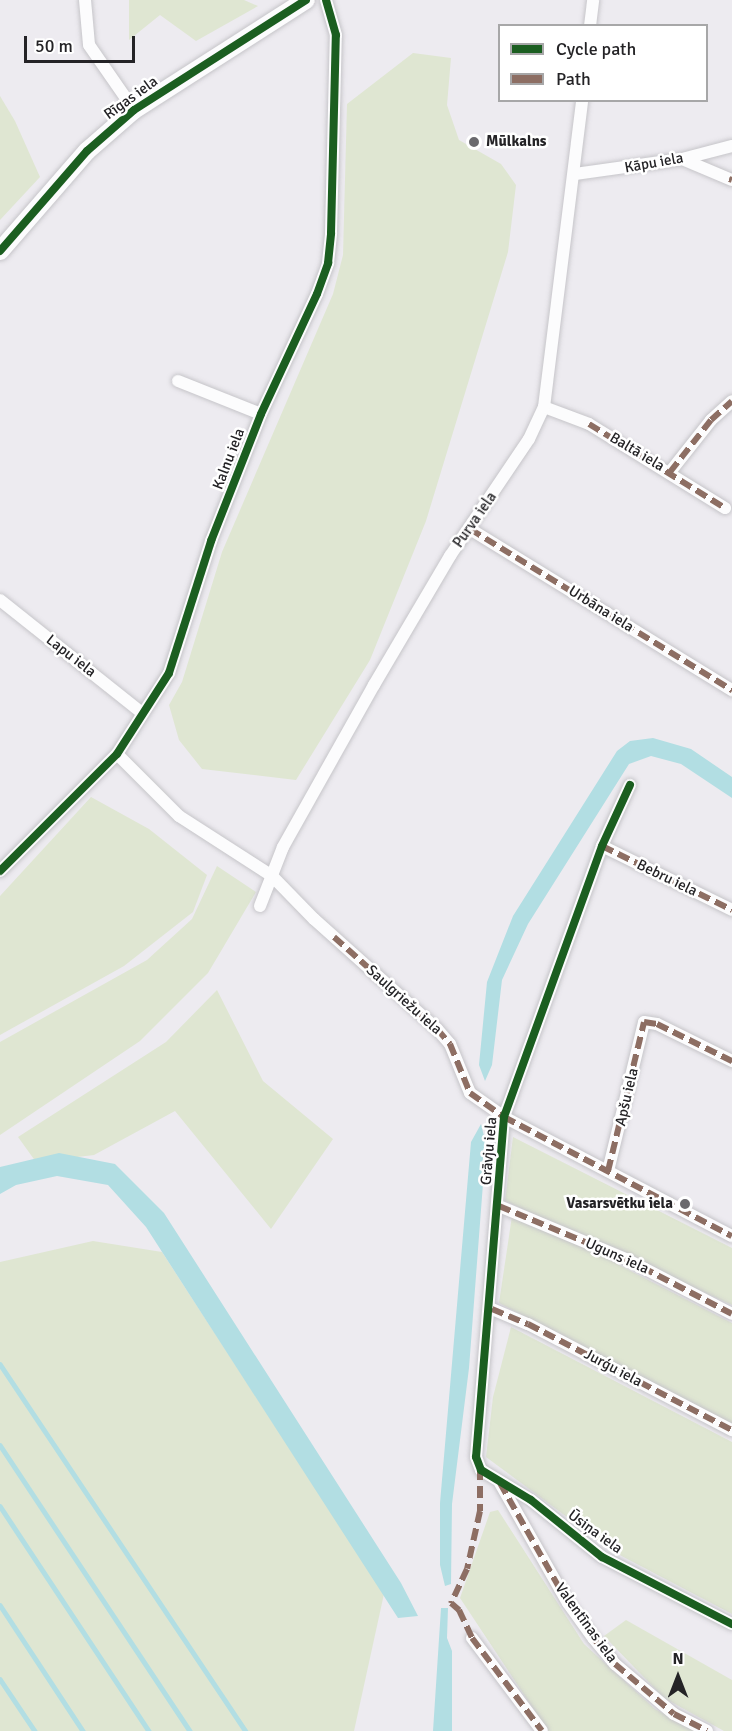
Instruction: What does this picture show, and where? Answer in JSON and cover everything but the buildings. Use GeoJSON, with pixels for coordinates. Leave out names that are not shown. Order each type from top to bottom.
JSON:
{"type":"FeatureCollection","features":[{"type":"Feature","properties":{"kind":"main road","name":"Rīgas iela"},"geometry":{"type":"LineString","coordinates":[[0,251],[87,151],[134,110],[306,0]]}},
{"type":"Feature","properties":{"kind":"street"},"geometry":{"type":"LineString","coordinates":[[85,0],[89,45],[134,110]]}},
{"type":"Feature","properties":{"kind":"street","name":"Kalnu iela"},"geometry":{"type":"LineString","coordinates":[[0,871],[117,754],[169,673],[180,646],[211,542],[261,414],[328,263],[336,35],[326,0]]}},
{"type":"Feature","properties":{"kind":"street"},"geometry":{"type":"LineString","coordinates":[[590,24],[593,0]]}},
{"type":"Feature","properties":{"kind":"street","name":"Purva iela"},"geometry":{"type":"LineString","coordinates":[[260,906],[283,847],[374,685],[470,529],[529,439],[544,407],[575,174],[582,102]]}},
{"type":"Feature","properties":{"kind":"street","name":"Kāpu iela"},"geometry":{"type":"LineString","coordinates":[[575,174],[682,159],[732,146]]}},
{"type":"Feature","properties":{"kind":"street"},"geometry":{"type":"LineString","coordinates":[[682,159],[732,180]]}},
{"type":"Feature","properties":{"kind":"street"},"geometry":{"type":"LineString","coordinates":[[178,381],[261,414]]}},
{"type":"Feature","properties":{"kind":"street"},"geometry":{"type":"LineString","coordinates":[[670,472],[711,420],[732,401]]}},
{"type":"Feature","properties":{"kind":"street","name":"Baltā iela"},"geometry":{"type":"LineString","coordinates":[[544,407],[589,424],[725,508]]}},
{"type":"Feature","properties":{"kind":"street","name":"Urbāna iela"},"geometry":{"type":"LineString","coordinates":[[470,529],[732,690]]}},
{"type":"Feature","properties":{"kind":"street","name":"Lapu iela"},"geometry":{"type":"LineString","coordinates":[[0,600],[142,713]]}},
{"type":"Feature","properties":{"kind":"street","name":"Saulgriežu iela"},"geometry":{"type":"LineString","coordinates":[[117,754],[179,816],[272,876],[314,919],[437,1029],[450,1044],[470,1093],[504,1117],[732,1236]]}},
{"type":"Feature","properties":{"kind":"street","name":"Grāvju iela"},"geometry":{"type":"LineString","coordinates":[[481,1470],[476,1457],[492,1308],[504,1117],[602,846],[630,785]]}},
{"type":"Feature","properties":{"kind":"street","name":"Bebru iela"},"geometry":{"type":"LineString","coordinates":[[602,846],[732,910]]}},
{"type":"Feature","properties":{"kind":"street","name":"Apšu iela"},"geometry":{"type":"LineString","coordinates":[[608,1171],[644,1022],[657,1024],[732,1061]]}},
{"type":"Feature","properties":{"kind":"street","name":"Uguns iela"},"geometry":{"type":"LineString","coordinates":[[499,1206],[626,1259],[732,1314]]}},
{"type":"Feature","properties":{"kind":"street","name":"Jurģu iela"},"geometry":{"type":"LineString","coordinates":[[492,1308],[528,1324],[732,1431]]}},
{"type":"Feature","properties":{"kind":"street","name":"Ūsiņa iela"},"geometry":{"type":"LineString","coordinates":[[481,1470],[531,1500],[602,1557],[732,1624]]}},
{"type":"Feature","properties":{"kind":"street","name":"Valentīnas iela"},"geometry":{"type":"LineString","coordinates":[[500,1483],[568,1603],[594,1639],[615,1664],[674,1714],[707,1731]]}},
{"type":"Feature","properties":{"kind":"street"},"geometry":{"type":"LineString","coordinates":[[472,1638],[542,1731]]}},
{"type":"Feature","properties":{"kind":"green space"},"geometry":{"type":"Polygon","coordinates":[[[129,0],[244,0],[258,6],[196,41],[160,15],[129,40],[129,0]]]}},
{"type":"Feature","properties":{"kind":"green space"},"geometry":{"type":"Polygon","coordinates":[[[413,53],[451,58],[447,105],[459,140],[501,164],[516,185],[508,252],[426,521],[370,660],[296,780],[202,769],[179,740],[169,705],[182,682],[222,552],[333,294],[343,255],[347,104],[413,53]]]}},
{"type":"Feature","properties":{"kind":"green space"},"geometry":{"type":"Polygon","coordinates":[[[0,96],[15,121],[40,177],[0,220],[0,96]]]}},
{"type":"Feature","properties":{"kind":"green space"},"geometry":{"type":"Polygon","coordinates":[[[91,797],[149,829],[207,875],[193,912],[124,966],[0,1035],[0,896],[91,797]]]}},
{"type":"Feature","properties":{"kind":"green space"},"geometry":{"type":"Polygon","coordinates":[[[217,866],[256,892],[208,973],[140,1041],[0,1135],[0,1042],[147,960],[192,919],[217,866]]]}},
{"type":"Feature","properties":{"kind":"green space"},"geometry":{"type":"Polygon","coordinates":[[[217,990],[263,1081],[333,1139],[271,1229],[175,1111],[94,1155],[36,1162],[18,1137],[166,1042],[217,990]]]}},
{"type":"Feature","properties":{"kind":"green space"},"geometry":{"type":"Polygon","coordinates":[[[513,1137],[732,1248],[732,1305],[505,1201],[513,1137]]]}},
{"type":"Feature","properties":{"kind":"green space"},"geometry":{"type":"Polygon","coordinates":[[[512,1216],[592,1251],[732,1323],[732,1424],[499,1303],[512,1216]]]}},
{"type":"Feature","properties":{"kind":"green space"},"geometry":{"type":"Polygon","coordinates":[[[93,1241],[162,1252],[384,1594],[354,1731],[0,1731],[0,1262],[93,1241]]]}},
{"type":"Feature","properties":{"kind":"green space"},"geometry":{"type":"Polygon","coordinates":[[[511,1327],[732,1442],[732,1614],[614,1552],[486,1457],[493,1397],[511,1327]]]}},
{"type":"Feature","properties":{"kind":"green space"},"geometry":{"type":"Polygon","coordinates":[[[498,1510],[584,1644],[655,1709],[696,1731],[548,1731],[460,1598],[490,1512],[498,1510]]]}},
{"type":"Feature","properties":{"kind":"green space"},"geometry":{"type":"Polygon","coordinates":[[[626,1620],[732,1680],[732,1731],[724,1731],[664,1698],[604,1636],[626,1620]]]}},
{"type":"Feature","properties":{"kind":"water"},"geometry":{"type":"Polygon","coordinates":[[[653,738],[691,749],[732,777],[732,798],[681,764],[651,756],[629,764],[528,924],[502,980],[492,1065],[485,1081],[479,1065],[487,982],[513,916],[617,751],[630,741],[653,738]]]}},
{"type":"Feature","properties":{"kind":"water"},"geometry":{"type":"Polygon","coordinates":[[[481,1124],[486,1144],[469,1368],[452,1504],[451,1584],[445,1586],[440,1565],[440,1503],[471,1142],[481,1124]]]}},
{"type":"Feature","properties":{"kind":"water"},"geometry":{"type":"Polygon","coordinates":[[[59,1153],[115,1164],[164,1213],[401,1583],[418,1616],[398,1618],[146,1227],[108,1185],[57,1176],[16,1185],[0,1194],[0,1167],[59,1153]]]}},
{"type":"Feature","properties":{"kind":"water"},"geometry":{"type":"Polygon","coordinates":[[[441,1608],[448,1608],[447,1638],[452,1651],[452,1731],[433,1731],[441,1608]]]}},
{"type":"Feature","properties":{"kind":"waterway"},"geometry":{"type":"LineString","coordinates":[[0,1364],[246,1731]]}},
{"type":"Feature","properties":{"kind":"waterway"},"geometry":{"type":"LineString","coordinates":[[0,1445],[190,1731]]}},
{"type":"Feature","properties":{"kind":"waterway"},"geometry":{"type":"LineString","coordinates":[[0,1506],[149,1731]]}},
{"type":"Feature","properties":{"kind":"waterway"},"geometry":{"type":"LineString","coordinates":[[0,1605],[83,1731]]}},
{"type":"Feature","properties":{"kind":"waterway"},"geometry":{"type":"LineString","coordinates":[[0,1679],[35,1731]]}},
{"type":"Feature","properties":{"kind":"marked path"},"geometry":{"type":"LineString","coordinates":[[670,472],[711,420],[732,401]]}},
{"type":"Feature","properties":{"kind":"marked path"},"geometry":{"type":"LineString","coordinates":[[589,424],[725,508]]}},
{"type":"Feature","properties":{"kind":"marked path"},"geometry":{"type":"LineString","coordinates":[[470,529],[732,690]]}},
{"type":"Feature","properties":{"kind":"marked path"},"geometry":{"type":"LineString","coordinates":[[602,846],[732,910]]}},
{"type":"Feature","properties":{"kind":"marked path"},"geometry":{"type":"LineString","coordinates":[[334,937],[437,1029],[450,1044],[470,1093],[504,1117],[732,1236]]}},
{"type":"Feature","properties":{"kind":"marked path"},"geometry":{"type":"LineString","coordinates":[[608,1171],[644,1022],[657,1024],[732,1061]]}},
{"type":"Feature","properties":{"kind":"marked path"},"geometry":{"type":"LineString","coordinates":[[499,1206],[626,1259],[732,1314]]}},
{"type":"Feature","properties":{"kind":"marked path"},"geometry":{"type":"LineString","coordinates":[[492,1309],[528,1324],[732,1430]]}},
{"type":"Feature","properties":{"kind":"marked path"},"geometry":{"type":"LineString","coordinates":[[480,1468],[480,1511],[467,1569],[451,1603],[459,1610],[472,1638],[542,1731]]}},
{"type":"Feature","properties":{"kind":"marked path"},"geometry":{"type":"LineString","coordinates":[[500,1483],[568,1603],[594,1639],[615,1664],[674,1714],[707,1731]]}},
{"type":"Feature","properties":{"kind":"cycle path"},"geometry":{"type":"LineString","coordinates":[[0,251],[87,151],[134,110],[306,0]]}},
{"type":"Feature","properties":{"kind":"cycle path"},"geometry":{"type":"LineString","coordinates":[[0,871],[117,754],[169,673],[211,541],[261,414],[317,294],[328,263],[331,233],[336,35],[326,0]]}},
{"type":"Feature","properties":{"kind":"cycle path"},"geometry":{"type":"LineString","coordinates":[[630,785],[602,846],[504,1117],[476,1457],[481,1470],[531,1500],[602,1557],[732,1624]]}},
{"type":"Feature","properties":{"kind":"place","name":"Mūlkalns"},"geometry":{"type":"Point","coordinates":[474,142]}},
{"type":"Feature","properties":{"kind":"place","name":"Vasarsvētku iela"},"geometry":{"type":"Point","coordinates":[685,1204]}}]}
